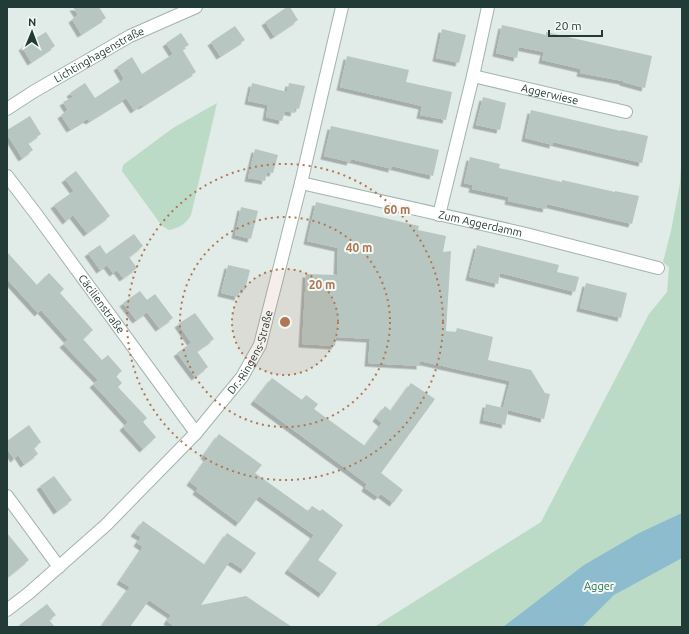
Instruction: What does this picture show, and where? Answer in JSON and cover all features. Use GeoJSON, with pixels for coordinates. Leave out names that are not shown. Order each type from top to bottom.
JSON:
{"type":"FeatureCollection","features":[{"type":"Feature","properties":{"kind":"street","name":"Lichtinghagenstraße"},"geometry":{"type":"LineString","coordinates":[[7,109],[33,92],[130,36],[196,7]]}},
{"type":"Feature","properties":{"kind":"street","name":"Dr.-Ringens-Straße"},"geometry":{"type":"LineString","coordinates":[[7,610],[29,593],[106,525],[196,433],[242,377],[260,345],[301,183],[342,7]]}},
{"type":"Feature","properties":{"kind":"street"},"geometry":{"type":"LineString","coordinates":[[439,215],[473,76],[488,7]]}},
{"type":"Feature","properties":{"kind":"street","name":"Aggerwiese"},"geometry":{"type":"LineString","coordinates":[[473,76],[626,112]]}},
{"type":"Feature","properties":{"kind":"street","name":"Cäcilienstraße"},"geometry":{"type":"LineString","coordinates":[[7,176],[196,433]]}},
{"type":"Feature","properties":{"kind":"street","name":"Zum Aggerdamm"},"geometry":{"type":"LineString","coordinates":[[301,183],[522,233],[658,268]]}},
{"type":"Feature","properties":{"kind":"street"},"geometry":{"type":"LineString","coordinates":[[7,496],[59,566]]}},
{"type":"Feature","properties":{"kind":"green space"},"geometry":{"type":"Polygon","coordinates":[[[217,103],[191,215],[182,225],[169,230],[162,226],[122,171],[123,165],[173,128],[217,103]]]}},
{"type":"Feature","properties":{"kind":"green space","name":"Agger"},"geometry":{"type":"Polygon","coordinates":[[[682,145],[682,627],[374,627],[541,522],[649,314],[667,292],[669,267],[663,262],[671,231],[680,183],[682,145]]]}},
{"type":"Feature","properties":{"kind":"water"},"geometry":{"type":"Polygon","coordinates":[[[682,513],[682,558],[614,595],[582,627],[503,627],[584,565],[639,533],[682,513]]]}},
{"type":"Feature","properties":{"kind":"building"},"geometry":{"type":"Polygon","coordinates":[[[73,7],[99,7],[106,18],[81,34],[72,19],[78,15],[73,7]]]}},
{"type":"Feature","properties":{"kind":"building"},"geometry":{"type":"Polygon","coordinates":[[[287,7],[290,7],[298,20],[274,36],[265,22],[287,7]]]}},
{"type":"Feature","properties":{"kind":"building"},"geometry":{"type":"Polygon","coordinates":[[[502,25],[546,35],[546,32],[652,56],[645,88],[623,81],[580,73],[581,69],[542,60],[544,52],[519,47],[517,58],[496,53],[502,25]]]}},
{"type":"Feature","properties":{"kind":"building"},"geometry":{"type":"Polygon","coordinates":[[[235,26],[245,40],[220,56],[211,42],[235,26]]]}},
{"type":"Feature","properties":{"kind":"building"},"geometry":{"type":"Polygon","coordinates":[[[442,29],[466,35],[459,63],[436,58],[442,29]]]}},
{"type":"Feature","properties":{"kind":"building"},"geometry":{"type":"Polygon","coordinates":[[[46,32],[55,46],[31,62],[22,47],[46,32]]]}},
{"type":"Feature","properties":{"kind":"building"},"geometry":{"type":"Polygon","coordinates":[[[181,33],[189,45],[182,49],[196,72],[134,110],[126,98],[89,121],[87,119],[70,129],[61,115],[68,110],[63,102],[73,97],[70,93],[85,83],[95,98],[124,79],[117,67],[132,57],[142,74],[173,54],[166,43],[181,33]]]}},
{"type":"Feature","properties":{"kind":"building"},"geometry":{"type":"Polygon","coordinates":[[[347,56],[409,70],[406,82],[452,92],[446,120],[420,115],[422,106],[340,87],[347,56]]]}},
{"type":"Feature","properties":{"kind":"building"},"geometry":{"type":"Polygon","coordinates":[[[252,83],[287,92],[289,83],[305,86],[299,109],[295,108],[294,113],[285,111],[282,121],[266,117],[268,105],[248,101],[252,83]]]}},
{"type":"Feature","properties":{"kind":"building"},"geometry":{"type":"Polygon","coordinates":[[[483,97],[506,103],[500,130],[476,125],[483,97]]]}},
{"type":"Feature","properties":{"kind":"building"},"geometry":{"type":"Polygon","coordinates":[[[531,110],[648,136],[642,163],[553,142],[553,145],[525,138],[531,110]]]}},
{"type":"Feature","properties":{"kind":"building"},"geometry":{"type":"Polygon","coordinates":[[[30,116],[41,134],[28,143],[33,150],[22,158],[7,134],[7,130],[30,116]]]}},
{"type":"Feature","properties":{"kind":"building"},"geometry":{"type":"Polygon","coordinates":[[[331,126],[439,150],[433,176],[392,166],[392,169],[351,159],[350,162],[324,156],[331,126]]]}},
{"type":"Feature","properties":{"kind":"building"},"geometry":{"type":"Polygon","coordinates":[[[255,149],[278,155],[273,173],[267,172],[265,181],[248,178],[255,149]]]}},
{"type":"Feature","properties":{"kind":"building"},"geometry":{"type":"Polygon","coordinates":[[[470,157],[500,164],[499,168],[562,182],[562,180],[639,196],[632,224],[547,204],[546,209],[508,201],[509,197],[472,189],[473,185],[464,183],[470,157]]]}},
{"type":"Feature","properties":{"kind":"building"},"geometry":{"type":"Polygon","coordinates":[[[76,171],[110,216],[87,233],[73,215],[66,221],[54,205],[74,191],[65,179],[76,171]]]}},
{"type":"Feature","properties":{"kind":"building"},"geometry":{"type":"Polygon","coordinates":[[[316,202],[419,226],[418,230],[446,236],[443,252],[451,251],[446,331],[456,332],[457,328],[493,337],[488,360],[531,370],[545,393],[550,394],[544,419],[508,410],[505,425],[483,420],[486,404],[503,408],[510,381],[420,361],[420,366],[368,363],[370,339],[336,337],[335,346],[302,344],[306,274],[337,275],[338,248],[307,241],[316,202]]]}},
{"type":"Feature","properties":{"kind":"building"},"geometry":{"type":"Polygon","coordinates":[[[241,207],[258,211],[251,239],[235,235],[241,207]]]}},
{"type":"Feature","properties":{"kind":"building"},"geometry":{"type":"Polygon","coordinates":[[[134,234],[143,246],[129,257],[137,268],[123,278],[117,270],[113,273],[107,265],[100,270],[88,253],[100,245],[106,254],[134,234]]]}},
{"type":"Feature","properties":{"kind":"building"},"geometry":{"type":"Polygon","coordinates":[[[477,245],[559,265],[557,272],[579,277],[575,292],[500,273],[498,284],[469,277],[477,245]]]}},
{"type":"Feature","properties":{"kind":"building"},"geometry":{"type":"Polygon","coordinates":[[[7,252],[37,285],[49,273],[64,289],[60,293],[93,330],[83,339],[102,360],[108,355],[122,371],[116,376],[122,383],[118,387],[147,418],[143,422],[156,437],[143,449],[123,427],[128,422],[93,384],[98,380],[63,344],[68,340],[41,310],[38,313],[7,279],[7,252]]]}},
{"type":"Feature","properties":{"kind":"building"},"geometry":{"type":"Polygon","coordinates":[[[228,265],[250,270],[245,290],[240,289],[238,297],[221,293],[228,265]]]}},
{"type":"Feature","properties":{"kind":"building"},"geometry":{"type":"Polygon","coordinates":[[[586,283],[627,293],[621,318],[580,308],[586,283]]]}},
{"type":"Feature","properties":{"kind":"building"},"geometry":{"type":"Polygon","coordinates":[[[140,291],[147,300],[155,294],[173,318],[159,328],[147,312],[136,320],[123,303],[140,291]]]}},
{"type":"Feature","properties":{"kind":"building"},"geometry":{"type":"Polygon","coordinates":[[[195,313],[214,339],[197,351],[178,324],[195,313]]]}},
{"type":"Feature","properties":{"kind":"building"},"geometry":{"type":"Polygon","coordinates":[[[191,343],[208,367],[195,377],[177,353],[191,343]]]}},
{"type":"Feature","properties":{"kind":"building"},"geometry":{"type":"Polygon","coordinates":[[[272,378],[302,400],[306,395],[318,404],[314,409],[365,446],[382,423],[376,418],[385,406],[391,411],[411,383],[435,399],[381,473],[403,490],[393,503],[381,494],[378,497],[365,488],[367,484],[254,401],[272,378]]]}},
{"type":"Feature","properties":{"kind":"building"},"geometry":{"type":"Polygon","coordinates":[[[29,425],[41,442],[34,448],[38,454],[24,464],[18,455],[14,459],[7,449],[7,441],[29,425]]]}},
{"type":"Feature","properties":{"kind":"building"},"geometry":{"type":"Polygon","coordinates":[[[219,434],[262,465],[255,473],[308,511],[312,506],[320,511],[322,509],[343,525],[318,560],[337,573],[322,594],[288,570],[314,535],[259,496],[239,523],[196,491],[198,488],[190,482],[207,458],[204,455],[219,434]]]}},
{"type":"Feature","properties":{"kind":"building"},"geometry":{"type":"Polygon","coordinates":[[[54,476],[72,500],[57,511],[40,486],[54,476]]]}},
{"type":"Feature","properties":{"kind":"building"},"geometry":{"type":"Polygon","coordinates":[[[143,521],[205,565],[227,533],[256,553],[244,570],[230,561],[201,605],[246,596],[292,627],[175,627],[167,621],[171,615],[149,600],[130,627],[101,627],[130,587],[120,581],[143,547],[137,543],[141,537],[134,533],[143,521]]]}},
{"type":"Feature","properties":{"kind":"building"},"geometry":{"type":"Polygon","coordinates":[[[7,533],[29,560],[7,578],[7,533]]]}},
{"type":"Feature","properties":{"kind":"building"},"geometry":{"type":"Polygon","coordinates":[[[47,604],[56,615],[49,620],[55,627],[17,627],[47,604]]]}}]}
